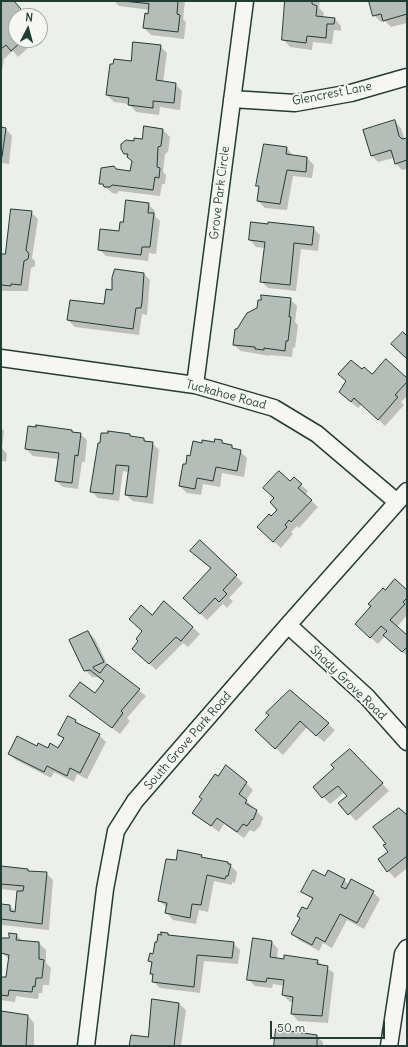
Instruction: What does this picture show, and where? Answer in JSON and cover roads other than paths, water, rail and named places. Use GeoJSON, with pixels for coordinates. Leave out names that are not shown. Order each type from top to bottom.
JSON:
{"type":"FeatureCollection","features":[{"type":"Feature","properties":{"kind":"street","name":"Grove Park Circle"},"geometry":{"type":"LineString","coordinates":[[195,385],[245,1]]}},
{"type":"Feature","properties":{"kind":"street","name":"Glencrest Lane"},"geometry":{"type":"LineString","coordinates":[[232,99],[294,103],[351,93],[407,77]]}},
{"type":"Feature","properties":{"kind":"street","name":"Tuckahoe Road"},"geometry":{"type":"LineString","coordinates":[[1,358],[195,385],[274,408],[317,434],[402,496]]}},
{"type":"Feature","properties":{"kind":"street","name":"South Grove Park Road"},"geometry":{"type":"LineString","coordinates":[[86,1046],[105,888],[116,831],[135,801],[402,496]]}},
{"type":"Feature","properties":{"kind":"street","name":"Shady Grove Road"},"geometry":{"type":"LineString","coordinates":[[288,625],[367,697],[407,742]]}},
{"type":"Feature","properties":{"kind":"street"},"geometry":{"type":"LineString","coordinates":[[390,1046],[403,954],[407,948]]}}]}
